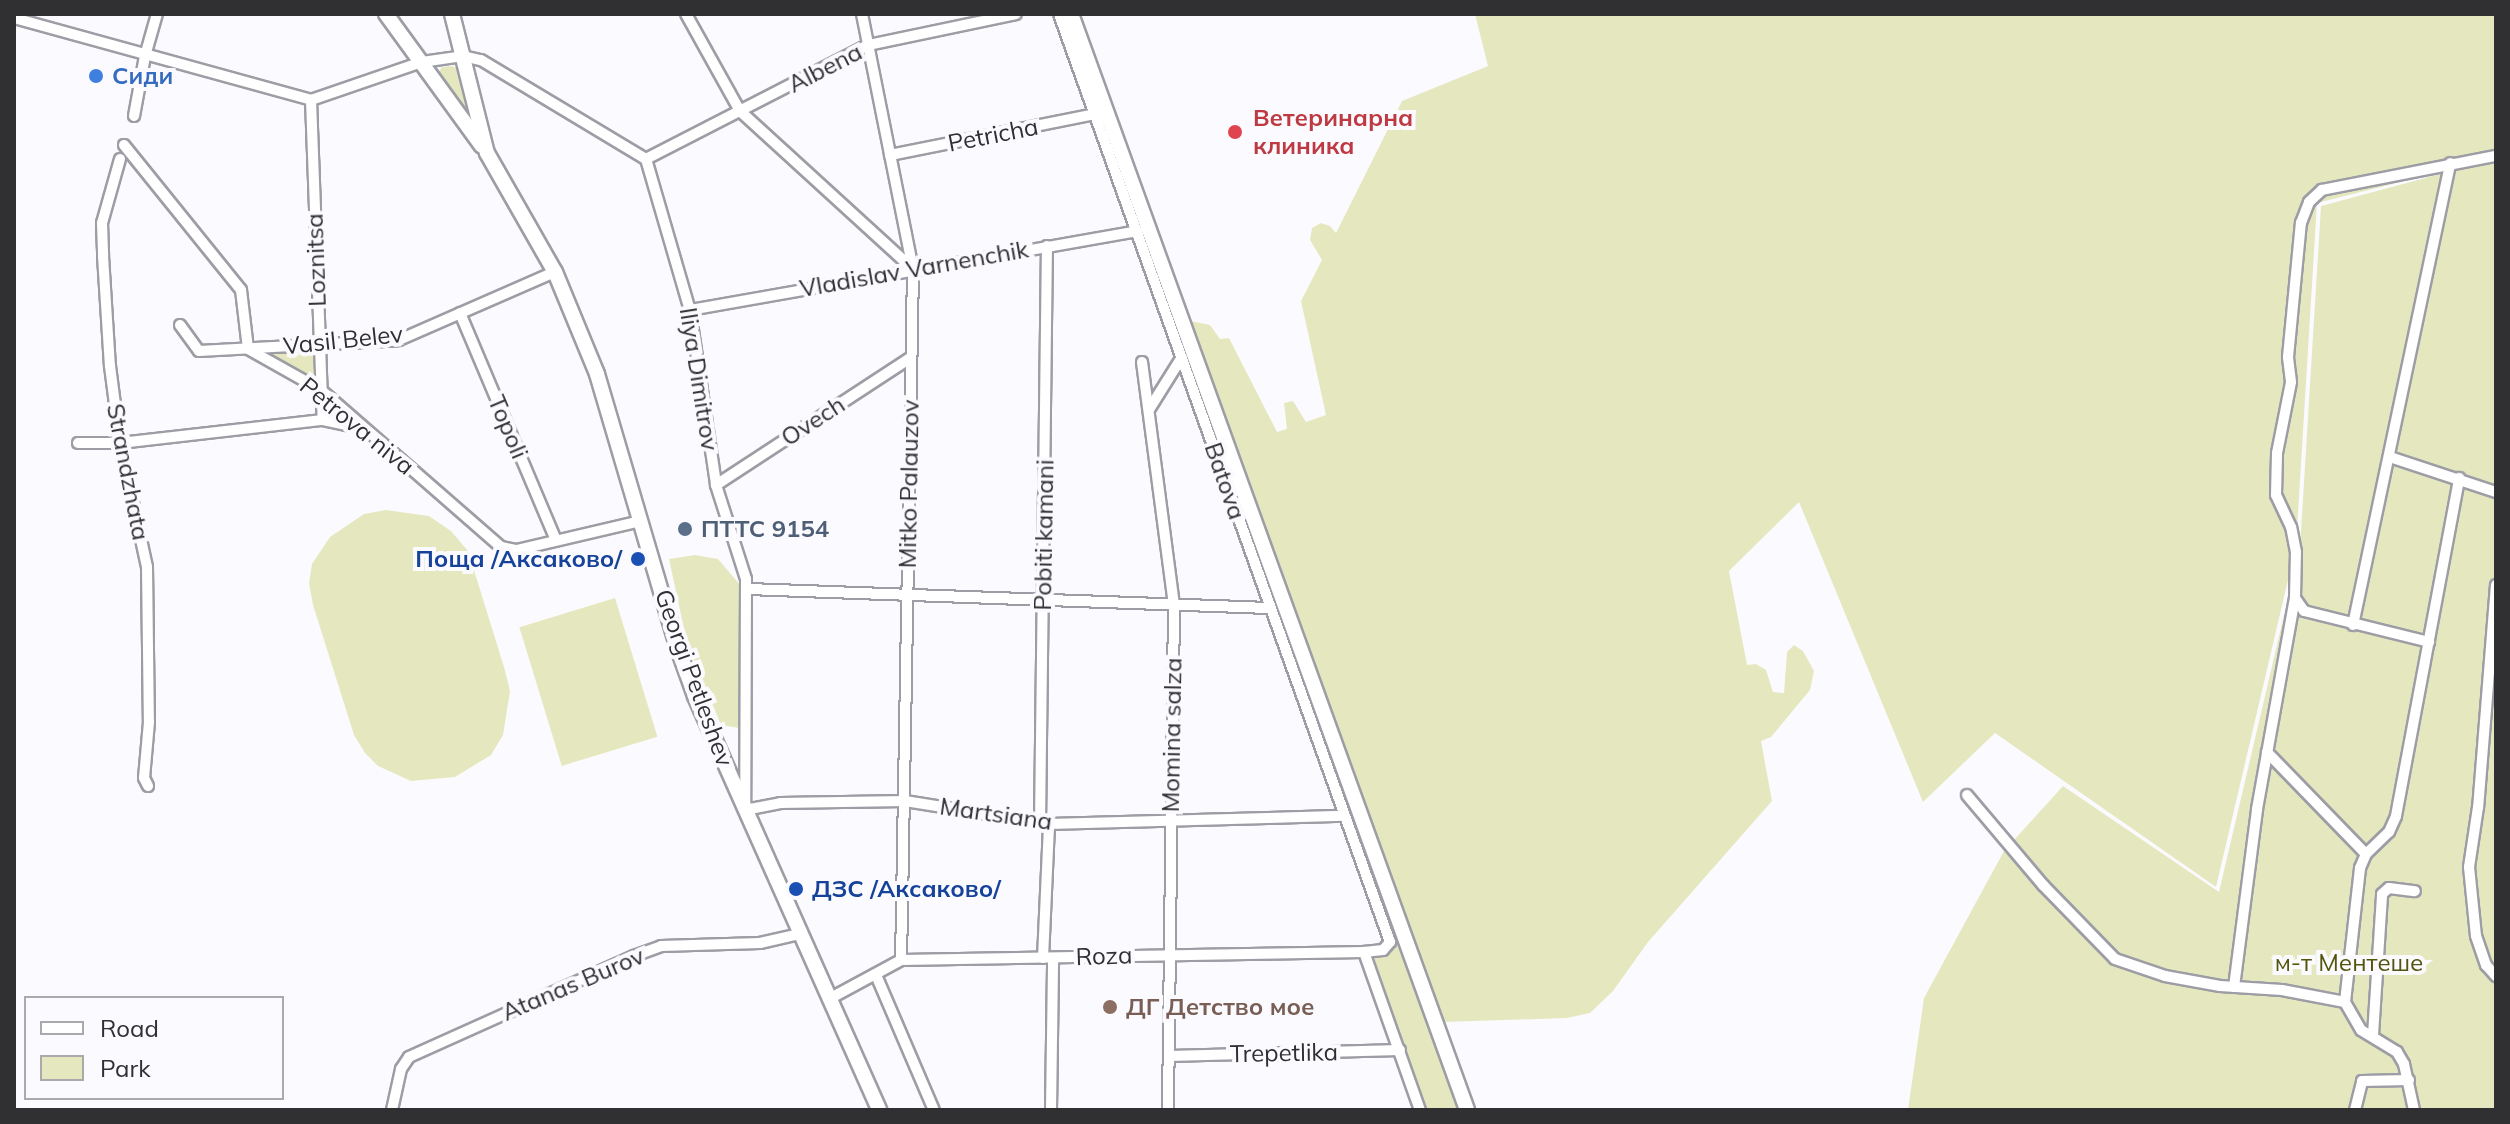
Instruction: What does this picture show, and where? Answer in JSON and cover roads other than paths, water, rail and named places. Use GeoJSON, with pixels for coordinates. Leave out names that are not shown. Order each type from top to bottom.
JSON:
{"type":"FeatureCollection","features":[{"type":"Feature","properties":{"kind":"main road"},"geometry":{"type":"LineString","coordinates":[[386,14],[487,153]]}},
{"type":"Feature","properties":{"kind":"main road","name":"Georgi Petleshev"},"geometry":{"type":"LineString","coordinates":[[452,14],[487,153],[555,272],[597,374],[676,643],[745,810],[879,1110]]}},
{"type":"Feature","properties":{"kind":"main road"},"geometry":{"type":"LineString","coordinates":[[1071,14],[1467,1110]]}},
{"type":"Feature","properties":{"kind":"street"},"geometry":{"type":"LineString","coordinates":[[134,116],[145,56],[157,14]]}},
{"type":"Feature","properties":{"kind":"street"},"geometry":{"type":"LineString","coordinates":[[686,14],[740,111],[913,269]]}},
{"type":"Feature","properties":{"kind":"street","name":"Mitko Palauzov"},"geometry":{"type":"LineString","coordinates":[[862,14],[913,269],[901,960]]}},
{"type":"Feature","properties":{"kind":"street","name":"Albena"},"geometry":{"type":"LineString","coordinates":[[646,159],[868,45],[1016,14]]}},
{"type":"Feature","properties":{"kind":"street","name":"Batova"},"geometry":{"type":"LineString","coordinates":[[1059,14],[1390,942],[1389,947]]}},
{"type":"Feature","properties":{"kind":"street"},"geometry":{"type":"LineString","coordinates":[[14,18],[311,100],[422,62],[463,56],[481,60],[646,159]]}},
{"type":"Feature","properties":{"kind":"street","name":"Loznitsa"},"geometry":{"type":"LineString","coordinates":[[311,100],[323,420]]}},
{"type":"Feature","properties":{"kind":"street","name":"Petricha"},"geometry":{"type":"LineString","coordinates":[[890,155],[1096,114]]}},
{"type":"Feature","properties":{"kind":"street"},"geometry":{"type":"LineString","coordinates":[[124,145],[241,290],[248,349]]}},
{"type":"Feature","properties":{"kind":"street"},"geometry":{"type":"LineString","coordinates":[[2234,987],[2267,752],[2295,598],[2296,552],[2291,527],[2276,495],[2277,453],[2291,382],[2288,357],[2301,223],[2309,202],[2322,190],[2496,156]]}},
{"type":"Feature","properties":{"kind":"street","name":"Strandzhata"},"geometry":{"type":"LineString","coordinates":[[120,159],[102,223],[110,366],[120,443],[147,567],[149,722],[144,778],[148,786]]}},
{"type":"Feature","properties":{"kind":"street","name":"Iliya Dimitrov"},"geometry":{"type":"LineString","coordinates":[[646,159],[690,310],[716,485],[748,589],[745,810]]}},
{"type":"Feature","properties":{"kind":"street"},"geometry":{"type":"LineString","coordinates":[[2353,625],[2450,163]]}},
{"type":"Feature","properties":{"kind":"street","name":"Vladislav Varnenchik"},"geometry":{"type":"LineString","coordinates":[[690,310],[1138,231]]}},
{"type":"Feature","properties":{"kind":"street","name":"Pobiti kamani"},"geometry":{"type":"LineString","coordinates":[[1047,246],[1043,598],[1048,958]]}},
{"type":"Feature","properties":{"kind":"street","name":"Vasil Belev"},"geometry":{"type":"LineString","coordinates":[[180,325],[199,351],[399,340],[555,272]]}},
{"type":"Feature","properties":{"kind":"street","name":"Topoli"},"geometry":{"type":"LineString","coordinates":[[460,313],[556,540]]}},
{"type":"Feature","properties":{"kind":"street","name":"Petrova niva"},"geometry":{"type":"LineString","coordinates":[[248,349],[321,390],[501,547],[517,550],[641,521]]}},
{"type":"Feature","properties":{"kind":"street"},"geometry":{"type":"LineString","coordinates":[[1150,408],[1182,357]]}},
{"type":"Feature","properties":{"kind":"street","name":"Ovech"},"geometry":{"type":"LineString","coordinates":[[716,485],[910,358]]}},
{"type":"Feature","properties":{"kind":"street","name":"Momina salza"},"geometry":{"type":"LineString","coordinates":[[1142,362],[1174,604],[1168,1110]]}},
{"type":"Feature","properties":{"kind":"street"},"geometry":{"type":"LineString","coordinates":[[78,443],[120,443],[323,420],[364,429]]}},
{"type":"Feature","properties":{"kind":"street"},"geometry":{"type":"LineString","coordinates":[[2390,457],[2496,492]]}},
{"type":"Feature","properties":{"kind":"street"},"geometry":{"type":"LineString","coordinates":[[2414,1110],[2409,1080],[2397,1052],[2355,1025],[2345,1002],[2360,868],[2366,854],[2389,832],[2396,816],[2459,478]]}},
{"type":"Feature","properties":{"kind":"street"},"geometry":{"type":"LineString","coordinates":[[2496,585],[2478,807],[2469,867],[2476,936],[2486,965],[2496,976]]}},
{"type":"Feature","properties":{"kind":"street"},"geometry":{"type":"LineString","coordinates":[[748,589],[908,592],[1269,608]]}},
{"type":"Feature","properties":{"kind":"street"},"geometry":{"type":"LineString","coordinates":[[2295,598],[2304,611],[2429,642]]}},
{"type":"Feature","properties":{"kind":"street"},"geometry":{"type":"LineString","coordinates":[[2267,752],[2366,854]]}},
{"type":"Feature","properties":{"kind":"street"},"geometry":{"type":"LineString","coordinates":[[1967,795],[2052,894],[2115,959],[2165,976],[2234,987],[2282,990],[2345,1002]]}},
{"type":"Feature","properties":{"kind":"street","name":"Martsiana"},"geometry":{"type":"LineString","coordinates":[[745,810],[780,803],[905,801],[1044,824],[1344,816]]}},
{"type":"Feature","properties":{"kind":"street"},"geometry":{"type":"LineString","coordinates":[[2373,1035],[2382,894],[2389,888],[2415,891]]}},
{"type":"Feature","properties":{"kind":"street","name":"Atanas Burov"},"geometry":{"type":"LineString","coordinates":[[392,1110],[401,1069],[409,1057],[620,963],[661,946],[760,943],[800,934]]}},
{"type":"Feature","properties":{"kind":"street","name":"Roza"},"geometry":{"type":"LineString","coordinates":[[901,960],[1364,952],[1389,947]]}},
{"type":"Feature","properties":{"kind":"street"},"geometry":{"type":"LineString","coordinates":[[1364,952],[1420,1110]]}},
{"type":"Feature","properties":{"kind":"street"},"geometry":{"type":"LineString","coordinates":[[1048,958],[1051,1110]]}},
{"type":"Feature","properties":{"kind":"street"},"geometry":{"type":"LineString","coordinates":[[829,999],[901,960]]}},
{"type":"Feature","properties":{"kind":"street"},"geometry":{"type":"LineString","coordinates":[[876,975],[934,1110]]}},
{"type":"Feature","properties":{"kind":"street","name":"Trepetlika"},"geometry":{"type":"LineString","coordinates":[[1169,1056],[1400,1050]]}},
{"type":"Feature","properties":{"kind":"street"},"geometry":{"type":"LineString","coordinates":[[2355,1110],[2362,1081],[2409,1080]]}},
{"type":"Feature","properties":{"kind":"place","name":"Сиди"},"geometry":{"type":"Point","coordinates":[96,76]}},
{"type":"Feature","properties":{"kind":"place","name":"Ветеринарна клиника"},"geometry":{"type":"Point","coordinates":[1235,132]}},
{"type":"Feature","properties":{"kind":"place","name":"ПТТС 9154"},"geometry":{"type":"Point","coordinates":[685,529]}},
{"type":"Feature","properties":{"kind":"place","name":"Поща /Аксаково/"},"geometry":{"type":"Point","coordinates":[638,559]}},
{"type":"Feature","properties":{"kind":"place","name":"ДЗС /Аксаково/"},"geometry":{"type":"Point","coordinates":[796,889]}},
{"type":"Feature","properties":{"kind":"place","name":"ДГ Детство мое"},"geometry":{"type":"Point","coordinates":[1110,1007]}},
{"type":"Feature","properties":{"kind":"park label","name":"м-т Ментeше"},"geometry":{"type":"Point","coordinates":[2349,963]}}]}
